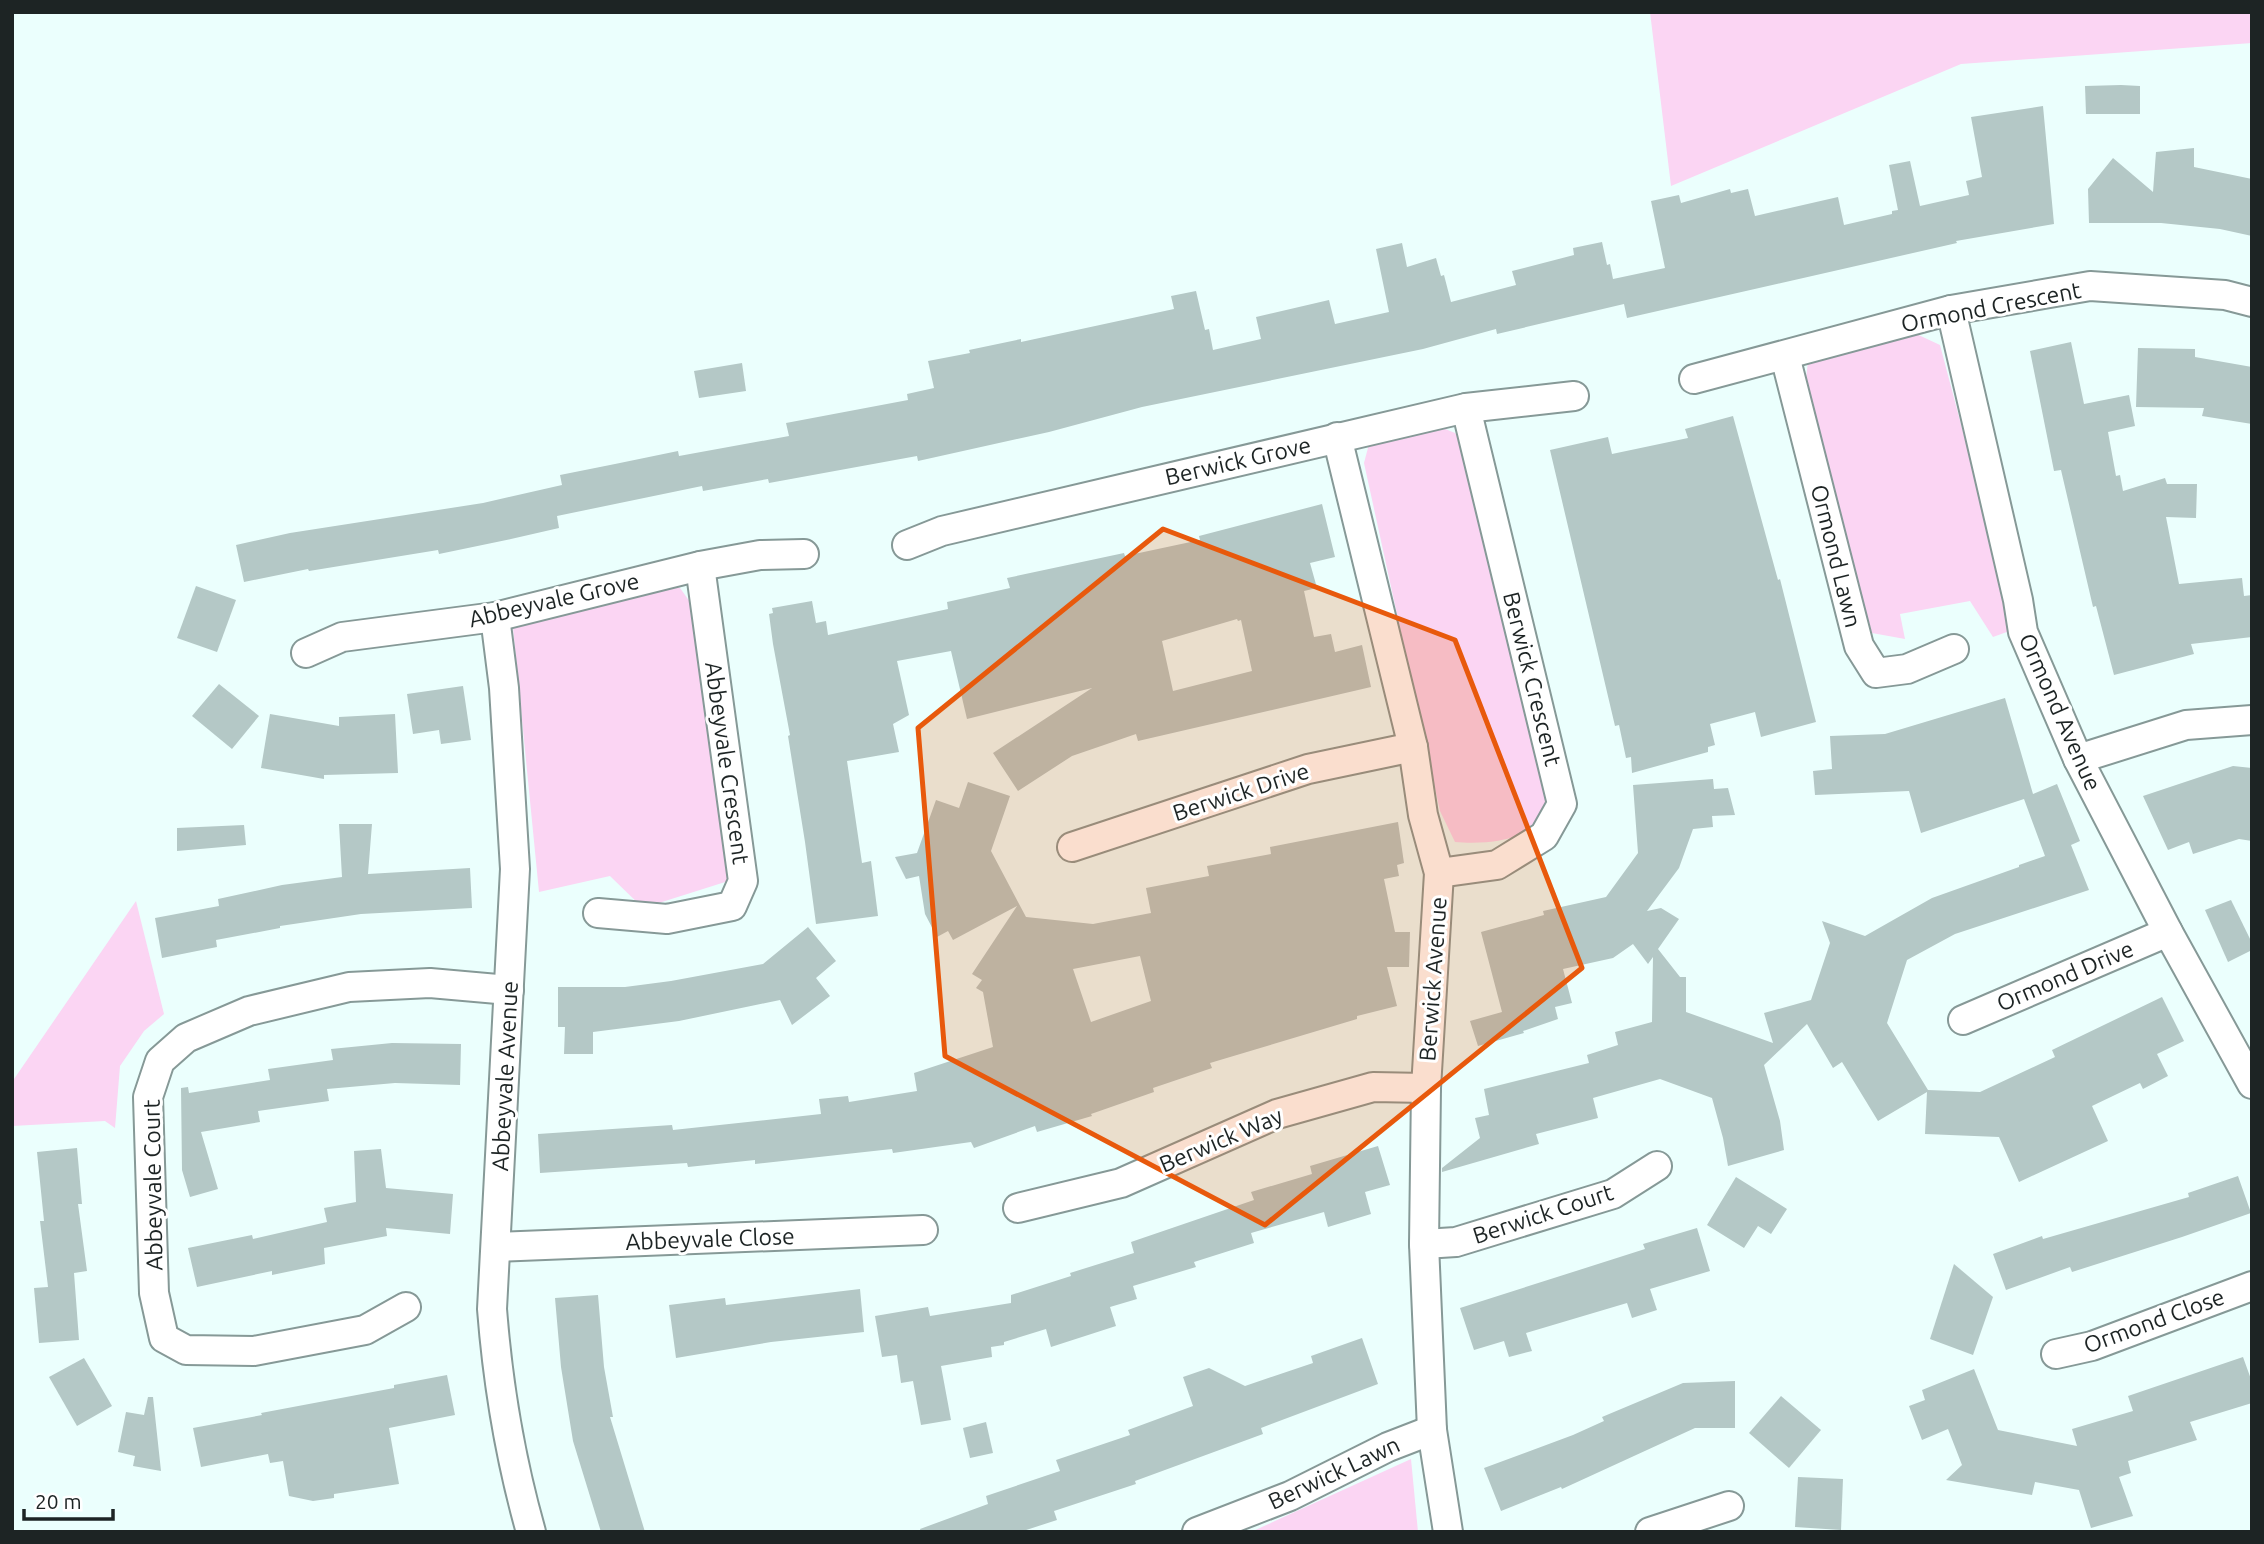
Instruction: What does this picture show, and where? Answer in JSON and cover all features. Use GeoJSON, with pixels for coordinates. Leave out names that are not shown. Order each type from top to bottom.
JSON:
{"type":"FeatureCollection","features":[{"type":"Feature","properties":{"kind":"street","name":"Ormond Crescent"},"geometry":{"type":"LineString","coordinates":[[1694,379],[1951,310],[2090,286],[2225,295],[2252,302]]}},
{"type":"Feature","properties":{"kind":"street","name":"Ormond Avenue"},"geometry":{"type":"LineString","coordinates":[[1951,310],[2018,600],[2023,632],[2078,758],[2168,932],[2252,1084]]}},
{"type":"Feature","properties":{"kind":"street","name":"Ormond Lawn"},"geometry":{"type":"LineString","coordinates":[[1785,356],[1859,646],[1876,673],[1908,669],[1954,649]]}},
{"type":"Feature","properties":{"kind":"street","name":"Berwick Grove"},"geometry":{"type":"LineString","coordinates":[[906,545],[942,531],[1466,408],[1574,396]]}},
{"type":"Feature","properties":{"kind":"street","name":"Berwick Crescent"},"geometry":{"type":"LineString","coordinates":[[1439,873],[1497,864],[1544,836],[1562,804],[1466,408]]}},
{"type":"Feature","properties":{"kind":"street","name":"Berwick Avenue"},"geometry":{"type":"LineString","coordinates":[[1337,437],[1413,747],[1423,814],[1439,873],[1426,1088],[1424,1244],[1432,1430],[1448,1532]]}},
{"type":"Feature","properties":{"kind":"street","name":"Abbeyvale Grove"},"geometry":{"type":"LineString","coordinates":[[306,653],[342,637],[495,617],[700,566],[760,555],[804,554]]}},
{"type":"Feature","properties":{"kind":"street","name":"Abbeyvale Crescent"},"geometry":{"type":"LineString","coordinates":[[597,913],[667,919],[732,906],[743,881],[700,566]]}},
{"type":"Feature","properties":{"kind":"street","name":"Abbeyvale Avenue"},"geometry":{"type":"LineString","coordinates":[[495,617],[504,688],[515,869],[492,1309],[497,1375],[509,1447],[531,1532]]}},
{"type":"Feature","properties":{"kind":"street"},"geometry":{"type":"LineString","coordinates":[[2078,758],[2186,725],[2252,719]]}},
{"type":"Feature","properties":{"kind":"street","name":"Berwick Drive"},"geometry":{"type":"LineString","coordinates":[[1072,847],[1308,769],[1413,747]]}},
{"type":"Feature","properties":{"kind":"street","name":"Ormond Drive"},"geometry":{"type":"LineString","coordinates":[[1963,1020],[2168,932]]}},
{"type":"Feature","properties":{"kind":"street","name":"Abbeyvale Court"},"geometry":{"type":"LineString","coordinates":[[406,1307],[365,1330],[254,1351],[186,1350],[164,1338],[155,1293],[148,1097],[160,1060],[186,1038],[249,1011],[349,987],[430,983],[509,990]]}},
{"type":"Feature","properties":{"kind":"street","name":"Berwick Way"},"geometry":{"type":"LineString","coordinates":[[1018,1208],[1121,1183],[1277,1114],[1373,1087],[1426,1088]]}},
{"type":"Feature","properties":{"kind":"street","name":"Berwick Court"},"geometry":{"type":"LineString","coordinates":[[1424,1244],[1456,1242],[1614,1194],[1657,1166]]}},
{"type":"Feature","properties":{"kind":"street","name":"Abbeyvale Close"},"geometry":{"type":"LineString","coordinates":[[496,1247],[923,1230]]}},
{"type":"Feature","properties":{"kind":"street","name":"Ormond Close"},"geometry":{"type":"LineString","coordinates":[[2056,1354],[2092,1346],[2252,1286]]}},
{"type":"Feature","properties":{"kind":"street","name":"Berwick Lawn"},"geometry":{"type":"LineString","coordinates":[[1197,1532],[1290,1496],[1388,1447],[1432,1430]]}},
{"type":"Feature","properties":{"kind":"street"},"geometry":{"type":"LineString","coordinates":[[1650,1532],[1729,1506]]}},
{"type":"Feature","properties":{"kind":"highlighted area"},"geometry":{"type":"Polygon","coordinates":[[[1163,529],[1455,640],[1582,968],[1265,1225],[945,1056],[918,728],[1163,529]]]}},
{"type":"Feature","properties":{"kind":"shaded area"},"geometry":{"type":"Polygon","coordinates":[[[1650,12],[2252,12],[2252,43],[1961,64],[1671,186],[1650,12]]]}},
{"type":"Feature","properties":{"kind":"shaded area"},"geometry":{"type":"Polygon","coordinates":[[[1910,331],[1940,345],[2015,629],[1993,637],[1970,601],[1900,614],[1905,639],[1872,633],[1805,388],[1808,361],[1910,331]]]}},
{"type":"Feature","properties":{"kind":"shaded area"},"geometry":{"type":"Polygon","coordinates":[[[1438,426],[1455,433],[1461,442],[1548,799],[1539,818],[1528,830],[1498,841],[1455,842],[1440,811],[1364,463],[1369,444],[1438,426]]]}},
{"type":"Feature","properties":{"kind":"shaded area"},"geometry":{"type":"Polygon","coordinates":[[[667,584],[680,588],[690,602],[741,877],[643,908],[610,876],[539,892],[513,628],[667,584]]]}},
{"type":"Feature","properties":{"kind":"shaded area"},"geometry":{"type":"Polygon","coordinates":[[[136,901],[164,1014],[144,1031],[120,1066],[115,1128],[105,1121],[12,1126],[12,1082],[136,901]]]}},
{"type":"Feature","properties":{"kind":"shaded area"},"geometry":{"type":"Polygon","coordinates":[[[1411,1459],[1418,1532],[1251,1532],[1411,1459]]]}},
{"type":"Feature","properties":{"kind":"building"},"geometry":{"type":"Polygon","coordinates":[[[2085,86],[2140,86],[2140,114],[2086,114],[2085,86]]]}},
{"type":"Feature","properties":{"kind":"building"},"geometry":{"type":"Polygon","coordinates":[[[2043,106],[2054,224],[1956,241],[1957,243],[1627,318],[1624,304],[1497,334],[1496,329],[1423,349],[1142,407],[1049,432],[918,461],[917,456],[769,483],[768,479],[703,491],[702,486],[557,516],[559,528],[511,539],[439,554],[438,550],[309,571],[308,569],[244,582],[236,545],[290,533],[483,503],[562,485],[560,475],[678,451],[679,456],[789,436],[786,423],[908,400],[907,394],[934,388],[928,361],[1021,339],[1021,342],[1174,309],[1171,296],[1196,291],[1205,330],[1209,329],[1213,350],[1261,339],[1256,317],[1329,300],[1335,324],[1389,312],[1376,249],[1402,243],[1407,267],[1436,258],[1451,302],[1516,285],[1512,271],[1574,255],[1573,248],[1602,242],[1613,279],[1665,268],[1651,201],[1679,195],[1681,203],[1730,189],[1731,193],[1748,189],[1755,216],[1838,197],[1844,225],[1892,214],[1892,211],[1898,210],[1889,165],[1910,161],[1920,206],[1969,195],[1966,181],[1982,177],[1971,117],[2043,106]]]}},
{"type":"Feature","properties":{"kind":"building"},"geometry":{"type":"Polygon","coordinates":[[[2194,148],[2194,167],[2252,179],[2252,236],[2220,229],[2161,223],[2089,223],[2088,189],[2113,158],[2153,192],[2156,152],[2194,148]]]}},
{"type":"Feature","properties":{"kind":"building"},"geometry":{"type":"Polygon","coordinates":[[[2071,342],[2084,404],[2129,395],[2135,426],[2108,432],[2116,476],[2120,475],[2123,491],[2165,478],[2167,484],[2197,484],[2196,518],[2166,517],[2179,584],[2242,578],[2244,596],[2252,595],[2252,637],[2191,644],[2194,654],[2114,675],[2096,606],[2093,607],[2061,470],[2054,471],[2030,351],[2071,342]]]}},
{"type":"Feature","properties":{"kind":"building"},"geometry":{"type":"Polygon","coordinates":[[[2138,348],[2195,349],[2195,357],[2252,367],[2252,424],[2202,416],[2204,408],[2136,407],[2138,348]]]}},
{"type":"Feature","properties":{"kind":"building"},"geometry":{"type":"Polygon","coordinates":[[[742,363],[746,391],[699,398],[694,371],[742,363]]]}},
{"type":"Feature","properties":{"kind":"building"},"geometry":{"type":"Polygon","coordinates":[[[1733,416],[1778,580],[1780,579],[1816,722],[1761,737],[1755,712],[1710,724],[1715,745],[1708,747],[1708,752],[1632,773],[1631,757],[1626,758],[1619,725],[1615,726],[1550,450],[1608,437],[1612,454],[1688,438],[1685,429],[1733,416]]]}},
{"type":"Feature","properties":{"kind":"building"},"geometry":{"type":"Polygon","coordinates":[[[1322,504],[1335,557],[1310,563],[1317,588],[1304,591],[1314,637],[1331,634],[1335,652],[1362,645],[1371,687],[1138,741],[1136,734],[1072,756],[1018,791],[993,753],[1092,688],[967,719],[951,651],[897,661],[909,715],[893,724],[899,752],[847,761],[862,863],[871,861],[878,916],[816,924],[788,736],[790,735],[773,644],[769,614],[773,613],[772,608],[812,601],[816,623],[826,621],[828,635],[948,609],[947,602],[1010,588],[1007,578],[1200,540],[1199,536],[1322,504]],[[1237,619],[1162,641],[1173,691],[1252,671],[1241,620],[1237,619]]]}},
{"type":"Feature","properties":{"kind":"building"},"geometry":{"type":"Polygon","coordinates":[[[196,586],[236,600],[217,652],[177,638],[196,586]]]}},
{"type":"Feature","properties":{"kind":"building"},"geometry":{"type":"Polygon","coordinates":[[[219,684],[259,716],[232,749],[192,716],[219,684]]]}},
{"type":"Feature","properties":{"kind":"building"},"geometry":{"type":"Polygon","coordinates":[[[463,686],[471,740],[441,744],[439,730],[413,734],[407,694],[463,686]]]}},
{"type":"Feature","properties":{"kind":"building"},"geometry":{"type":"Polygon","coordinates":[[[2005,698],[2033,794],[2057,784],[2080,841],[2071,845],[2089,890],[1955,934],[1907,960],[1887,1023],[1928,1090],[1980,1092],[2055,1057],[2052,1050],[2162,997],[2184,1041],[2157,1054],[2168,1076],[2143,1089],[2140,1083],[2092,1106],[2108,1141],[2019,1182],[1999,1137],[1925,1134],[1927,1092],[1878,1121],[1842,1062],[1833,1068],[1807,1024],[1764,1065],[1780,1121],[1784,1150],[1728,1166],[1712,1098],[1660,1079],[1593,1098],[1598,1118],[1536,1134],[1539,1144],[1442,1172],[1442,1168],[1480,1138],[1475,1118],[1489,1115],[1484,1089],[1589,1063],[1587,1055],[1618,1045],[1615,1032],[1652,1022],[1653,957],[1648,964],[1633,944],[1613,958],[1563,969],[1572,1003],[1555,1007],[1558,1019],[1523,1031],[1524,1033],[1478,1046],[1470,1021],[1502,1012],[1481,932],[1544,915],[1543,911],[1606,897],[1638,853],[1633,785],[1713,779],[1714,789],[1728,788],[1735,815],[1712,816],[1713,827],[1693,829],[1679,868],[1647,911],[1661,908],[1679,919],[1658,949],[1680,977],[1686,977],[1686,1012],[1773,1043],[1764,1013],[1811,1000],[1830,943],[1822,921],[1865,936],[1932,898],[2045,856],[2024,799],[1921,833],[1909,791],[1815,795],[1813,771],[1832,769],[1830,736],[1885,734],[2005,698]]]}},
{"type":"Feature","properties":{"kind":"building"},"geometry":{"type":"Polygon","coordinates":[[[270,714],[339,726],[339,717],[395,714],[398,773],[324,775],[324,779],[261,768],[270,714]]]}},
{"type":"Feature","properties":{"kind":"building"},"geometry":{"type":"Polygon","coordinates":[[[2233,766],[2252,768],[2252,841],[2239,839],[2193,854],[2189,842],[2168,850],[2143,796],[2233,766]]]}},
{"type":"Feature","properties":{"kind":"building"},"geometry":{"type":"Polygon","coordinates":[[[968,782],[1010,796],[991,851],[1026,917],[1093,924],[1151,913],[1146,888],[1209,876],[1207,866],[1271,854],[1270,847],[1398,822],[1404,863],[1397,865],[1399,876],[1384,879],[1395,932],[1410,932],[1409,967],[1387,967],[1397,1006],[1210,1063],[1212,1068],[1153,1088],[1154,1092],[1091,1114],[1092,1116],[1037,1132],[1035,1126],[974,1148],[971,1142],[893,1153],[892,1149],[755,1164],[755,1160],[688,1167],[687,1163],[540,1173],[538,1134],[672,1125],[673,1130],[821,1114],[819,1099],[848,1096],[849,1102],[917,1091],[914,1073],[993,1047],[983,992],[976,988],[982,980],[972,974],[1017,906],[953,940],[948,931],[937,937],[925,914],[919,876],[906,879],[895,857],[917,853],[936,800],[959,808],[968,782]],[[1140,956],[1073,969],[1091,1022],[1151,1001],[1140,956]]]}},
{"type":"Feature","properties":{"kind":"building"},"geometry":{"type":"Polygon","coordinates":[[[339,824],[372,824],[368,874],[470,868],[472,908],[361,914],[280,926],[216,940],[217,947],[162,958],[155,918],[219,906],[218,899],[282,885],[342,877],[339,824]]]}},
{"type":"Feature","properties":{"kind":"building"},"geometry":{"type":"Polygon","coordinates":[[[244,825],[246,845],[177,851],[177,828],[244,825]]]}},
{"type":"Feature","properties":{"kind":"building"},"geometry":{"type":"Polygon","coordinates":[[[2231,900],[2252,943],[2252,950],[2228,962],[2205,910],[2231,900]]]}},
{"type":"Feature","properties":{"kind":"building"},"geometry":{"type":"Polygon","coordinates":[[[808,927],[836,961],[816,978],[830,996],[792,1025],[780,1000],[679,1021],[593,1032],[593,1054],[564,1054],[565,1027],[558,1027],[558,987],[625,987],[763,964],[808,927]]]}},
{"type":"Feature","properties":{"kind":"building"},"geometry":{"type":"Polygon","coordinates":[[[392,1043],[461,1044],[460,1085],[395,1083],[327,1089],[329,1101],[258,1111],[260,1122],[201,1132],[218,1189],[190,1197],[182,1170],[181,1088],[188,1087],[189,1093],[270,1080],[268,1069],[333,1060],[331,1049],[392,1043]]]}},
{"type":"Feature","properties":{"kind":"building"},"geometry":{"type":"Polygon","coordinates":[[[1378,1146],[1390,1185],[1365,1192],[1371,1214],[1328,1227],[1324,1212],[1251,1233],[1254,1243],[1194,1262],[1196,1267],[1133,1286],[1137,1299],[1110,1307],[1116,1326],[1051,1347],[1046,1329],[1004,1342],[1004,1345],[991,1347],[992,1357],[941,1366],[951,1420],[921,1425],[913,1381],[901,1383],[897,1355],[882,1357],[875,1316],[928,1307],[930,1316],[1011,1303],[1011,1295],[1134,1253],[1131,1242],[1254,1200],[1251,1192],[1312,1174],[1310,1166],[1378,1146]]]}},
{"type":"Feature","properties":{"kind":"building"},"geometry":{"type":"Polygon","coordinates":[[[77,1148],[82,1204],[78,1204],[87,1271],[74,1273],[79,1340],[39,1343],[34,1288],[48,1287],[40,1221],[44,1221],[37,1152],[77,1148]]]}},
{"type":"Feature","properties":{"kind":"building"},"geometry":{"type":"Polygon","coordinates":[[[381,1149],[386,1188],[453,1194],[450,1234],[386,1228],[387,1236],[324,1248],[325,1264],[272,1275],[272,1271],[197,1287],[188,1248],[252,1235],[253,1239],[327,1222],[324,1208],[356,1202],[354,1151],[381,1149]]]}},
{"type":"Feature","properties":{"kind":"building"},"geometry":{"type":"Polygon","coordinates":[[[2238,1176],[2251,1213],[2072,1272],[2070,1267],[2006,1290],[1993,1254],[2042,1236],[2043,1239],[2189,1197],[2188,1193],[2238,1176]]]}},
{"type":"Feature","properties":{"kind":"building"},"geometry":{"type":"Polygon","coordinates":[[[1736,1177],[1787,1209],[1771,1234],[1758,1226],[1744,1248],[1707,1225],[1736,1177]]]}},
{"type":"Feature","properties":{"kind":"building"},"geometry":{"type":"Polygon","coordinates":[[[1697,1228],[1710,1271],[1650,1289],[1657,1310],[1632,1318],[1627,1303],[1526,1333],[1532,1351],[1509,1357],[1504,1341],[1474,1350],[1460,1308],[1645,1249],[1643,1244],[1697,1228]]]}},
{"type":"Feature","properties":{"kind":"building"},"geometry":{"type":"Polygon","coordinates":[[[1954,1264],[1993,1297],[1973,1355],[1930,1339],[1954,1264]]]}},
{"type":"Feature","properties":{"kind":"building"},"geometry":{"type":"Polygon","coordinates":[[[860,1289],[864,1332],[771,1342],[676,1358],[669,1305],[725,1298],[726,1305],[860,1289]]]}},
{"type":"Feature","properties":{"kind":"building"},"geometry":{"type":"Polygon","coordinates":[[[598,1295],[604,1367],[613,1417],[610,1417],[645,1532],[601,1532],[573,1441],[561,1367],[555,1298],[598,1295]]]}},
{"type":"Feature","properties":{"kind":"building"},"geometry":{"type":"Polygon","coordinates":[[[1362,1338],[1378,1384],[1261,1428],[1263,1434],[1135,1481],[1136,1484],[1054,1511],[1057,1520],[1020,1532],[921,1532],[920,1529],[988,1504],[986,1496],[1060,1471],[1056,1460],[1130,1435],[1128,1430],[1193,1406],[1183,1377],[1209,1368],[1245,1386],[1313,1363],[1311,1356],[1362,1338]]]}},
{"type":"Feature","properties":{"kind":"building"},"geometry":{"type":"Polygon","coordinates":[[[2243,1357],[2252,1382],[2252,1403],[2190,1422],[2197,1440],[2128,1461],[2131,1473],[2119,1477],[2133,1516],[2091,1528],[2079,1490],[2035,1482],[2032,1495],[1946,1480],[1962,1465],[1948,1429],[1922,1440],[1909,1406],[1925,1400],[1922,1390],[1974,1369],[1998,1430],[2077,1446],[2072,1429],[2133,1411],[2128,1396],[2243,1357]]]}},
{"type":"Feature","properties":{"kind":"building"},"geometry":{"type":"Polygon","coordinates":[[[84,1358],[112,1406],[77,1426],[49,1377],[84,1358]]]}},
{"type":"Feature","properties":{"kind":"building"},"geometry":{"type":"Polygon","coordinates":[[[447,1375],[455,1415],[389,1428],[399,1484],[334,1494],[334,1498],[313,1501],[289,1496],[283,1461],[270,1463],[268,1454],[201,1467],[193,1428],[447,1375]]]}},
{"type":"Feature","properties":{"kind":"building"},"geometry":{"type":"Polygon","coordinates":[[[1735,1381],[1735,1428],[1695,1428],[1562,1489],[1561,1487],[1501,1511],[1484,1468],[1573,1435],[1604,1421],[1602,1417],[1683,1383],[1735,1381]]]}},
{"type":"Feature","properties":{"kind":"building"},"geometry":{"type":"Polygon","coordinates":[[[1781,1396],[1821,1430],[1789,1468],[1749,1433],[1781,1396]]]}},
{"type":"Feature","properties":{"kind":"building"},"geometry":{"type":"Polygon","coordinates":[[[148,1397],[153,1397],[161,1471],[133,1466],[135,1456],[118,1452],[126,1412],[144,1415],[148,1397]]]}},
{"type":"Feature","properties":{"kind":"building"},"geometry":{"type":"Polygon","coordinates":[[[986,1422],[993,1453],[970,1458],[963,1428],[986,1422]]]}},
{"type":"Feature","properties":{"kind":"building"},"geometry":{"type":"Polygon","coordinates":[[[1798,1477],[1843,1479],[1841,1530],[1795,1527],[1798,1477]]]}}]}
